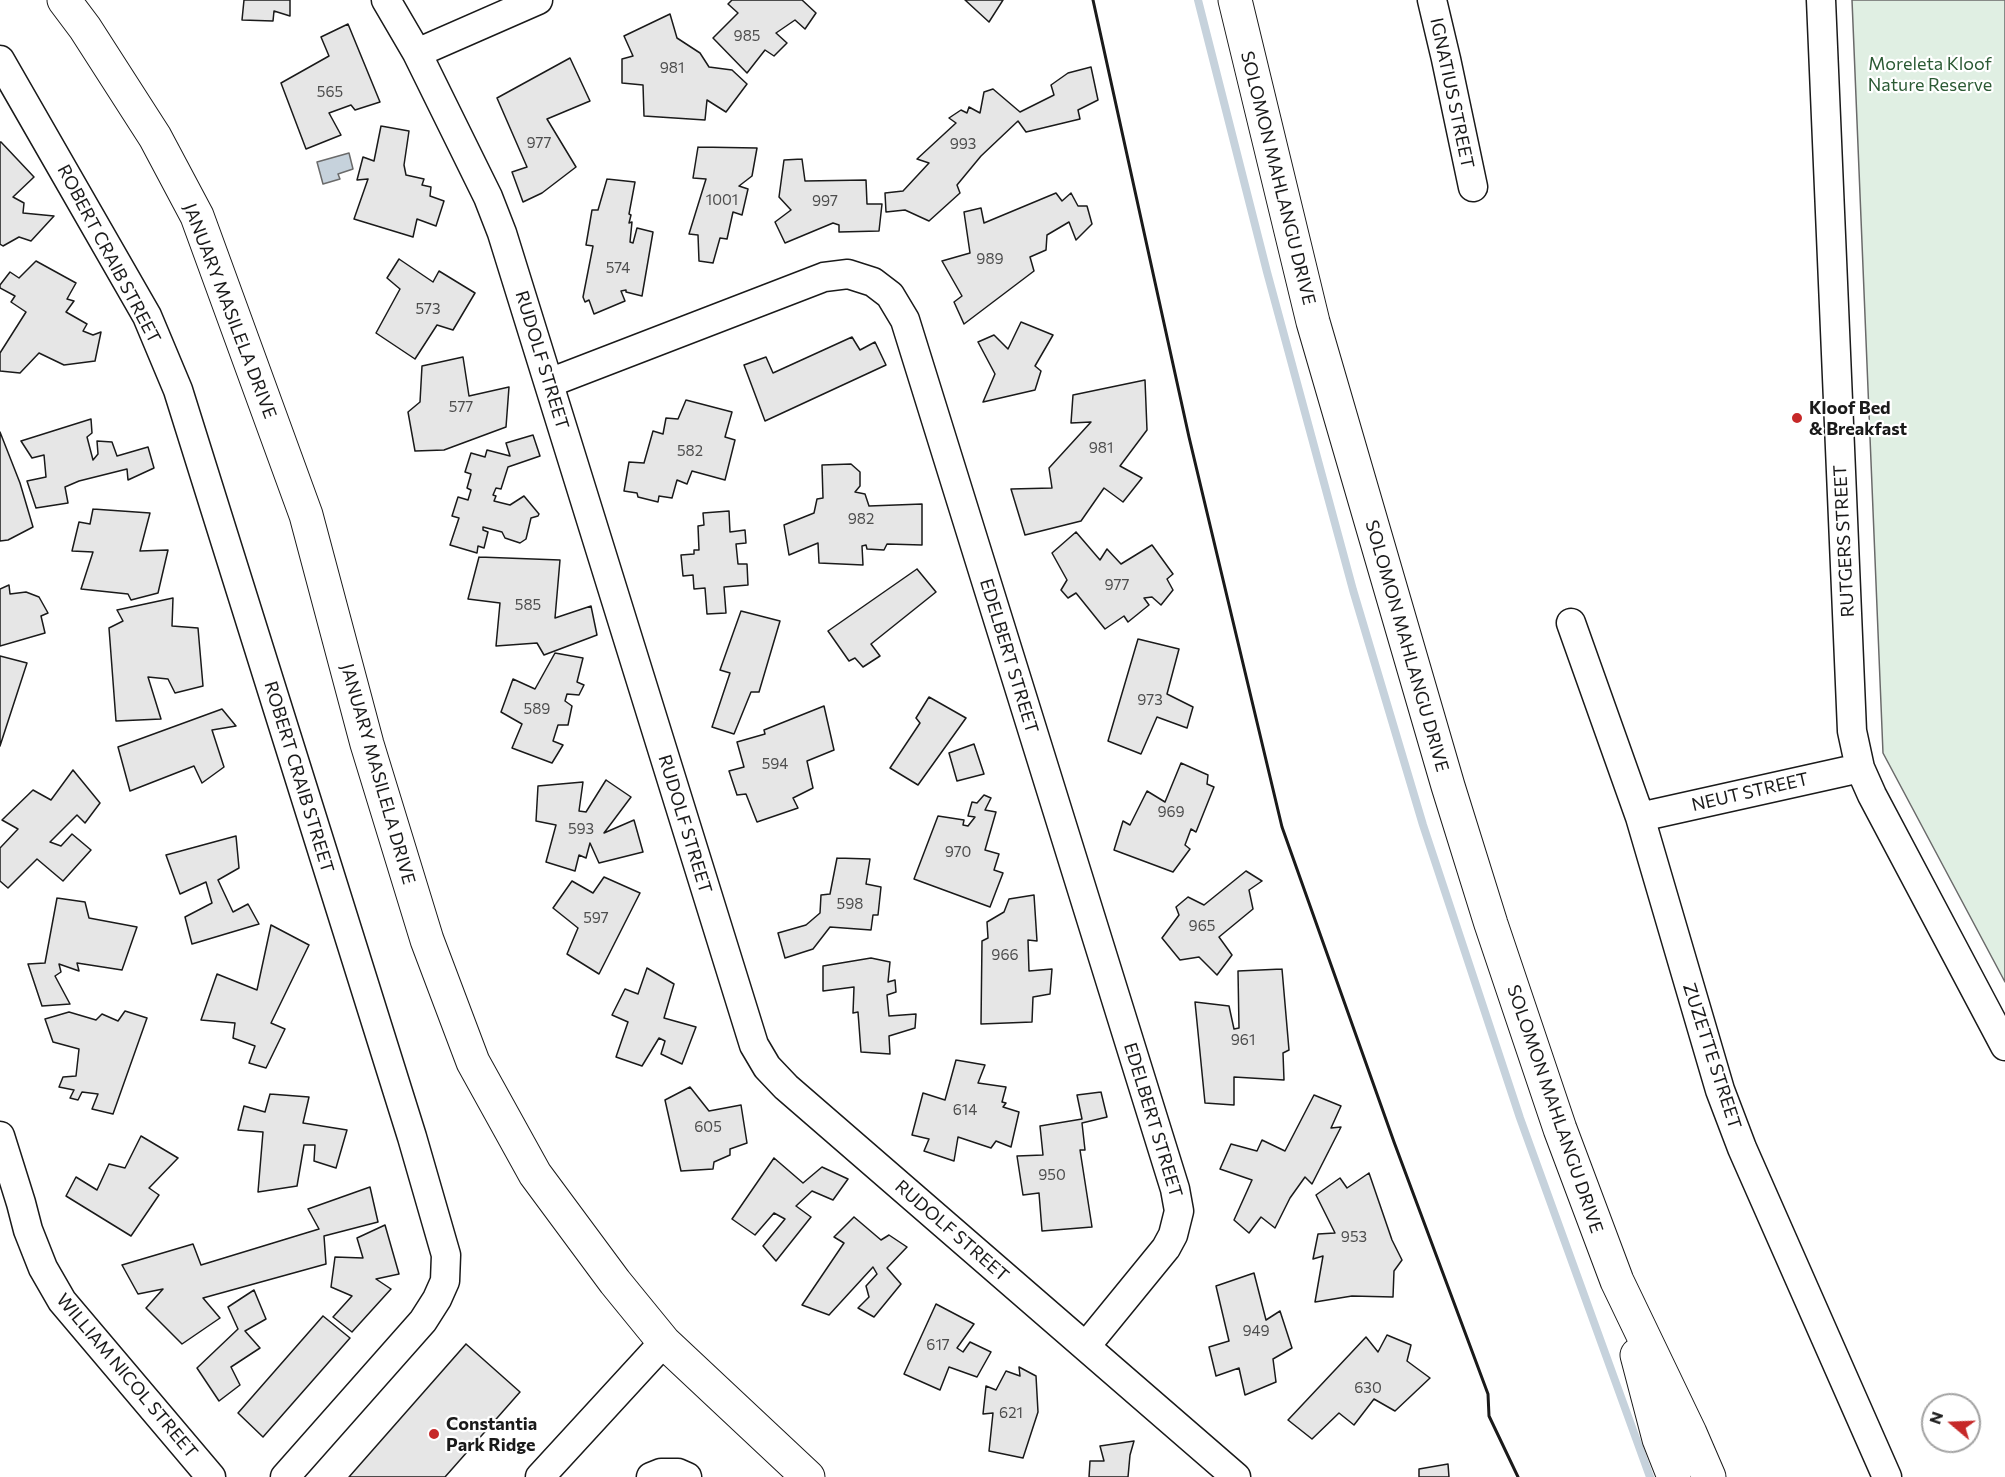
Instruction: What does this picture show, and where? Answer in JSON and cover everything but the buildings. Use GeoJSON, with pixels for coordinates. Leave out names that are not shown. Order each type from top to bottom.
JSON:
{"type":"FeatureCollection","features":[{"type":"Feature","properties":{"kind":"main road","name":"JANUARY MASILELA DRIVE"},"geometry":{"type":"LineString","coordinates":[[64,0],[85,28],[155,137],[198,216],[306,515],[380,788],[427,940],[473,1062],[535,1174],[615,1282],[664,1342],[808,1477]]}},
{"type":"Feature","properties":{"kind":"main road","name":"SOLOMON MAHLANGU DRIVE"},"geometry":{"type":"LineString","coordinates":[[1235,0],[1313,322],[1448,786],[1491,924],[1560,1129],[1617,1281],[1709,1477]]}},
{"type":"Feature","properties":{"kind":"main road","name":"SOLOMON MAHLANGU DRIVE"},"geometry":{"type":"LineString","coordinates":[[1617,1281],[1659,1438],[1674,1477]]}},
{"type":"Feature","properties":{"kind":"street","name":"RUDOLF STREET"},"geometry":{"type":"LineString","coordinates":[[386,0],[417,53],[488,197],[549,383],[754,1045],[767,1067],[786,1087],[1236,1477]]}},
{"type":"Feature","properties":{"kind":"street"},"geometry":{"type":"LineString","coordinates":[[417,53],[538,0]]}},
{"type":"Feature","properties":{"kind":"street","name":"IGNATIUS STREET"},"geometry":{"type":"LineString","coordinates":[[1432,0],[1473,187]]}},
{"type":"Feature","properties":{"kind":"street","name":"RUTGERS STREET"},"geometry":{"type":"LineString","coordinates":[[1821,0],[1852,731],[1860,768],[1872,795],[2005,1046]]}},
{"type":"Feature","properties":{"kind":"street","name":"ROBERT CRAIB STREET"},"geometry":{"type":"LineString","coordinates":[[0,60],[147,316],[178,390],[412,1137],[446,1255],[445,1281],[423,1321],[285,1477]]}},
{"type":"Feature","properties":{"kind":"street","name":"EDELBERT STREET"},"geometry":{"type":"LineString","coordinates":[[549,383],[824,277],[848,274],[873,282],[891,295],[905,320],[1172,1178],[1179,1211],[1173,1235],[1166,1248],[1086,1346]]}},
{"type":"Feature","properties":{"kind":"street","name":"ZUZETTE STREET"},"geometry":{"type":"LineString","coordinates":[[1571,623],[1640,817],[1720,1090],[1742,1148],[1887,1477]]}},
{"type":"Feature","properties":{"kind":"street","name":"NEUT STREET"},"geometry":{"type":"LineString","coordinates":[[1640,817],[1860,768]]}},
{"type":"Feature","properties":{"kind":"street","name":"WILLIAM NICOL STREET"},"geometry":{"type":"LineString","coordinates":[[0,1136],[28,1230],[43,1268],[62,1301],[211,1477]]}},
{"type":"Feature","properties":{"kind":"street"},"geometry":{"type":"LineString","coordinates":[[540,1477],[664,1342]]}},
{"type":"Feature","properties":{"kind":"street"},"geometry":{"type":"LineString","coordinates":[[651,1477],[661,1473],[678,1473],[687,1477]]}},
{"type":"Feature","properties":{"kind":"green space","name":"Moreleta Kloof Nature Reserve"},"geometry":{"type":"Polygon","coordinates":[[[1852,0],[2005,0],[2005,982],[1883,753],[1852,0]]]}},
{"type":"Feature","properties":{"kind":"shaded area"},"geometry":{"type":"Polygon","coordinates":[[[349,153],[353,169],[338,174],[340,179],[323,184],[317,162],[349,153]]]}},
{"type":"Feature","properties":{"kind":"waterway"},"geometry":{"type":"LineString","coordinates":[[1198,0],[1267,272],[1353,590],[1423,825],[1520,1118],[1650,1477]]}},
{"type":"Feature","properties":{"kind":"wall"},"geometry":{"type":"LineString","coordinates":[[1093,0],[1189,437],[1282,827],[1394,1142],[1488,1394],[1489,1416],[1518,1477]]}},
{"type":"Feature","properties":{"kind":"place","name":"Kloof Bed & Breakfast"},"geometry":{"type":"Point","coordinates":[1797,418]}},
{"type":"Feature","properties":{"kind":"place","name":"Constantia Park Ridge"},"geometry":{"type":"Point","coordinates":[434,1434]}}]}
